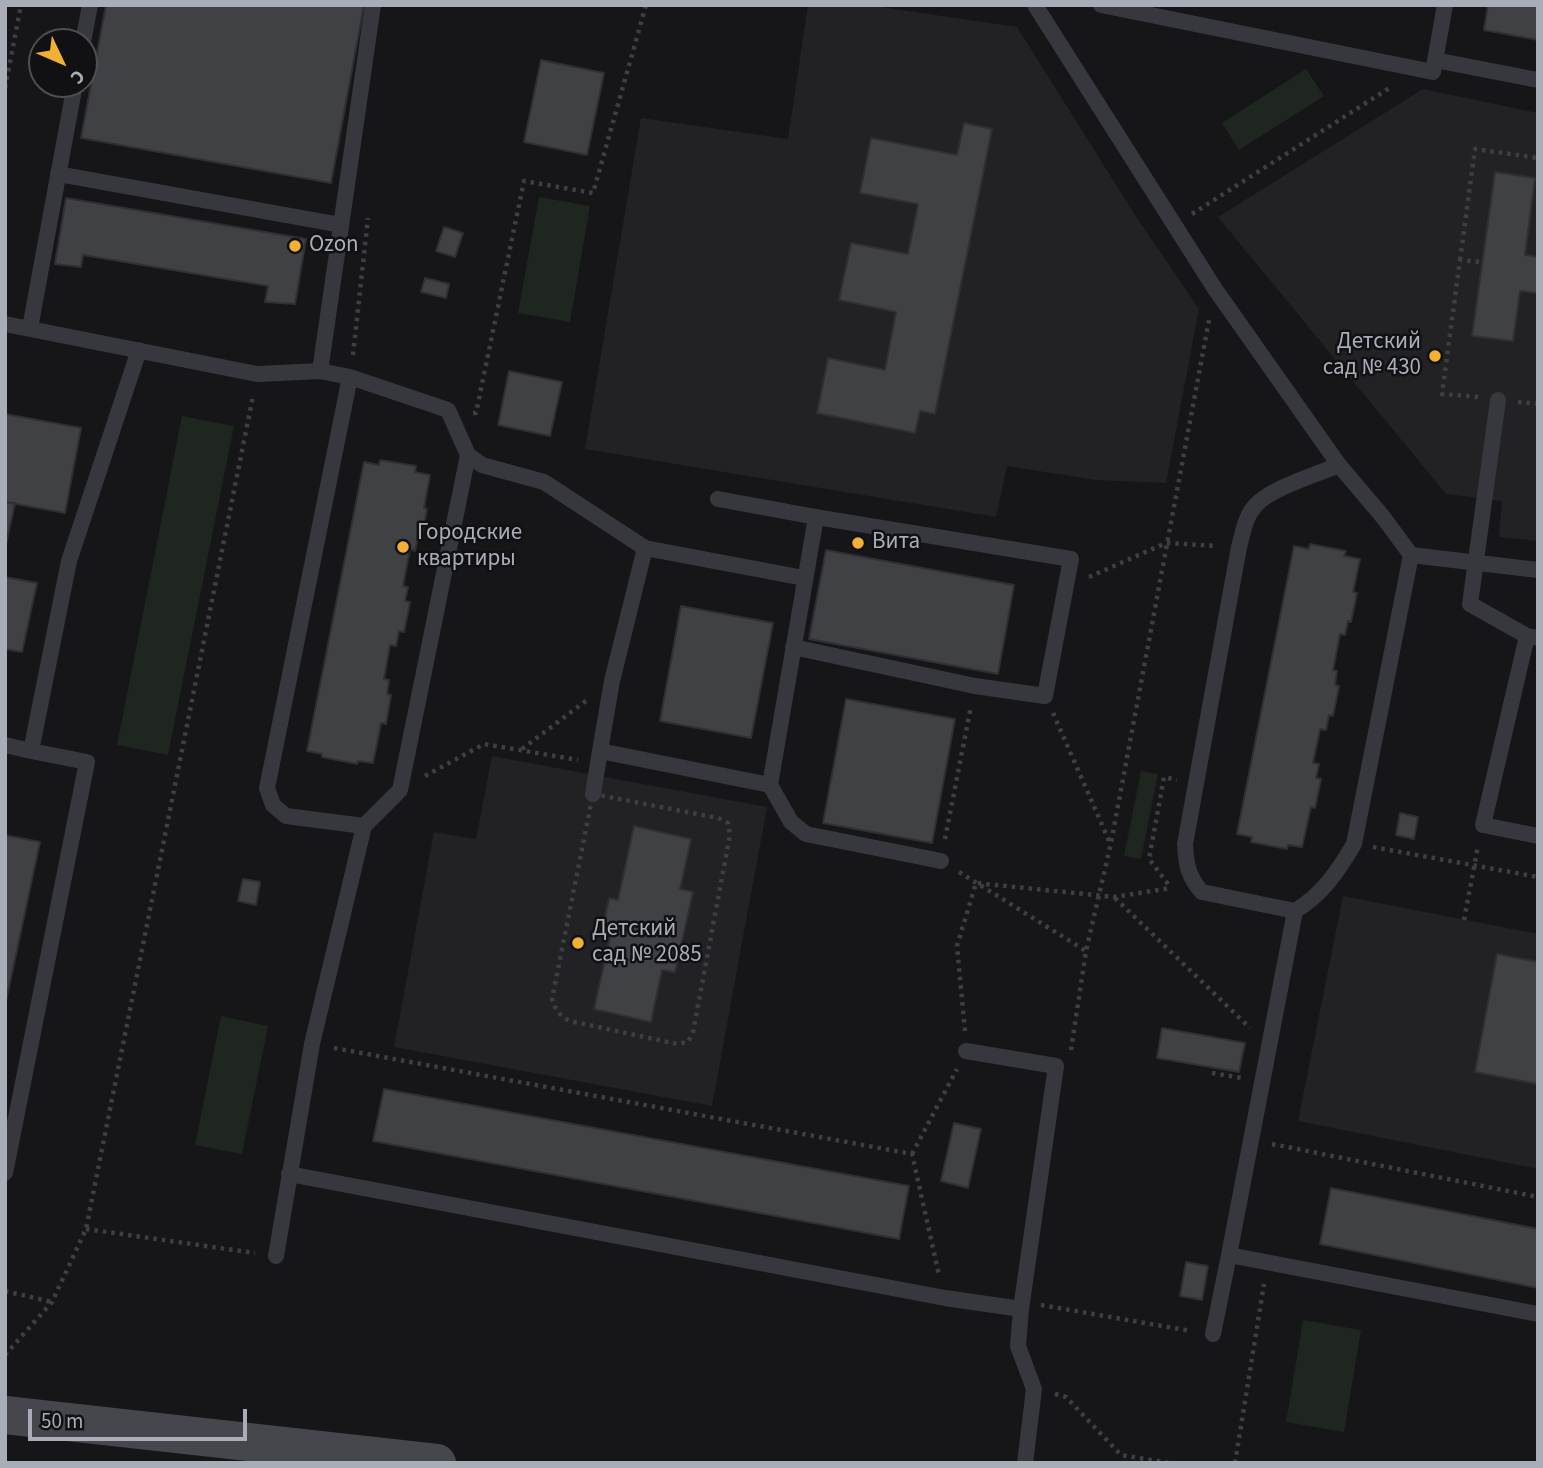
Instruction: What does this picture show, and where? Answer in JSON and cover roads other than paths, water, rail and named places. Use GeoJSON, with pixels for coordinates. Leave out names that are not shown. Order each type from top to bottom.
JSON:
{"type":"FeatureCollection","features":[{"type":"Feature","properties":{"kind":"main road"},"geometry":{"type":"LineString","coordinates":[[5,1415],[437,1463]]}},
{"type":"Feature","properties":{"kind":"lane"},"geometry":{"type":"LineString","coordinates":[[86,28],[90,5]]}},
{"type":"Feature","properties":{"kind":"lane"},"geometry":{"type":"LineString","coordinates":[[320,371],[373,5]]}},
{"type":"Feature","properties":{"kind":"lane"},"geometry":{"type":"LineString","coordinates":[[1035,5],[1215,289],[1339,465],[1411,555],[1538,570]]}},
{"type":"Feature","properties":{"kind":"lane"},"geometry":{"type":"LineString","coordinates":[[1101,5],[1433,72],[1445,5]]}},
{"type":"Feature","properties":{"kind":"lane"},"geometry":{"type":"LineString","coordinates":[[1435,60],[1538,80]]}},
{"type":"Feature","properties":{"kind":"lane"},"geometry":{"type":"LineString","coordinates":[[30,328],[72,98]]}},
{"type":"Feature","properties":{"kind":"lane"},"geometry":{"type":"LineString","coordinates":[[58,174],[341,225]]}},
{"type":"Feature","properties":{"kind":"lane"},"geometry":{"type":"LineString","coordinates":[[5,324],[257,374],[320,371],[350,377],[448,410],[468,455],[482,465],[544,482],[645,548],[804,578]]}},
{"type":"Feature","properties":{"kind":"lane"},"geometry":{"type":"LineString","coordinates":[[31,751],[69,561],[139,350]]}},
{"type":"Feature","properties":{"kind":"lane"},"geometry":{"type":"LineString","coordinates":[[350,377],[267,788],[273,805],[286,816],[364,826]]}},
{"type":"Feature","properties":{"kind":"lane"},"geometry":{"type":"LineString","coordinates":[[1498,400],[1470,604],[1532,637],[1483,825],[1538,836]]}},
{"type":"Feature","properties":{"kind":"lane"},"geometry":{"type":"LineString","coordinates":[[276,1256],[312,1044],[364,826],[400,790],[468,455]]}},
{"type":"Feature","properties":{"kind":"lane"},"geometry":{"type":"LineString","coordinates":[[1339,465],[1266,496],[1254,507],[1245,524],[1185,844],[1186,865],[1192,881],[1202,892],[1295,911],[1313,900],[1333,878],[1354,844],[1411,555]]}},
{"type":"Feature","properties":{"kind":"lane"},"geometry":{"type":"LineString","coordinates":[[718,499],[1071,559],[1045,696],[975,686],[793,647]]}},
{"type":"Feature","properties":{"kind":"lane"},"geometry":{"type":"LineString","coordinates":[[816,517],[770,785],[791,822],[806,834],[941,861]]}},
{"type":"Feature","properties":{"kind":"lane"},"geometry":{"type":"LineString","coordinates":[[593,793],[612,681],[645,548]]}},
{"type":"Feature","properties":{"kind":"lane"},"geometry":{"type":"LineString","coordinates":[[5,745],[87,762],[5,1173]]}},
{"type":"Feature","properties":{"kind":"lane"},"geometry":{"type":"LineString","coordinates":[[599,757],[770,785]]}},
{"type":"Feature","properties":{"kind":"lane"},"geometry":{"type":"LineString","coordinates":[[1213,1334],[1295,911]]}},
{"type":"Feature","properties":{"kind":"lane"},"geometry":{"type":"LineString","coordinates":[[966,1051],[1056,1066],[1027,1306],[1018,1346],[1034,1389],[1025,1463]]}},
{"type":"Feature","properties":{"kind":"lane"},"geometry":{"type":"LineString","coordinates":[[289,1174],[945,1298],[1027,1306]]}},
{"type":"Feature","properties":{"kind":"lane"},"geometry":{"type":"LineString","coordinates":[[1229,1255],[1538,1314]]}},
{"type":"Feature","properties":{"kind":"place","name":"Ozon"},"geometry":{"type":"Point","coordinates":[295,246]}},
{"type":"Feature","properties":{"kind":"place","name":"Детский сад № 430"},"geometry":{"type":"Point","coordinates":[1435,356]}},
{"type":"Feature","properties":{"kind":"place","name":"Вита"},"geometry":{"type":"Point","coordinates":[858,543]}},
{"type":"Feature","properties":{"kind":"place","name":"Городские квартиры"},"geometry":{"type":"Point","coordinates":[403,547]}},
{"type":"Feature","properties":{"kind":"place","name":"Детский сад № 2085"},"geometry":{"type":"Point","coordinates":[578,943]}}]}
